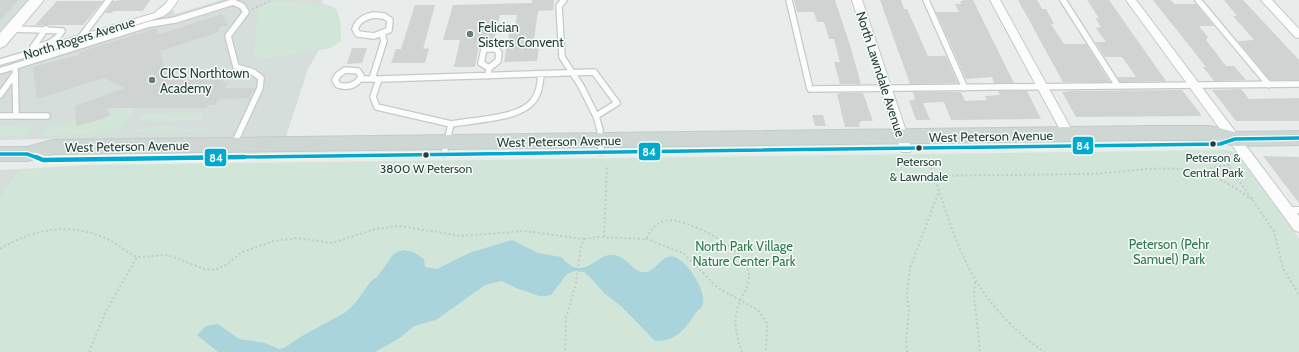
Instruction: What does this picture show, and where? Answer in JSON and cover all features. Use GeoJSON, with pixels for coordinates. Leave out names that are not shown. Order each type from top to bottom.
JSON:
{"type":"FeatureCollection","features":[{"type":"Feature","properties":{"kind":"main road"},"geometry":{"type":"LineString","coordinates":[[0,43],[37,0]]}},
{"type":"Feature","properties":{"kind":"main road","name":"West Peterson Avenue"},"geometry":{"type":"LineString","coordinates":[[1,156],[27,154],[53,147],[234,145],[447,140],[603,153],[904,143],[1068,134],[1211,133],[1235,139],[1299,138]]}},
{"type":"Feature","properties":{"kind":"main road","name":"West Peterson Avenue"},"geometry":{"type":"LineString","coordinates":[[904,143],[1220,144],[1235,139]]}},
{"type":"Feature","properties":{"kind":"main road","name":"West Peterson Avenue"},"geometry":{"type":"LineString","coordinates":[[27,154],[44,160],[447,140]]}},
{"type":"Feature","properties":{"kind":"street"},"geometry":{"type":"LineString","coordinates":[[158,15],[168,8],[173,0]]}},
{"type":"Feature","properties":{"kind":"street","name":"North Lawndale Avenue"},"geometry":{"type":"LineString","coordinates":[[857,0],[904,143]]}},
{"type":"Feature","properties":{"kind":"street"},"geometry":{"type":"LineString","coordinates":[[995,0],[1068,134]]}},
{"type":"Feature","properties":{"kind":"street"},"geometry":{"type":"LineString","coordinates":[[1131,0],[1235,139],[1293,210],[1299,226]]}},
{"type":"Feature","properties":{"kind":"street"},"geometry":{"type":"LineString","coordinates":[[1266,0],[1299,36]]}},
{"type":"Feature","properties":{"kind":"lane"},"geometry":{"type":"LineString","coordinates":[[81,37],[109,0]]}},
{"type":"Feature","properties":{"kind":"lane"},"geometry":{"type":"LineString","coordinates":[[564,0],[559,6],[562,57],[574,74],[596,116],[603,153]]}},
{"type":"Feature","properties":{"kind":"lane"},"geometry":{"type":"LineString","coordinates":[[789,0],[810,89],[1299,84]]}},
{"type":"Feature","properties":{"kind":"lane"},"geometry":{"type":"LineString","coordinates":[[926,0],[965,88]]}},
{"type":"Feature","properties":{"kind":"lane"},"geometry":{"type":"LineString","coordinates":[[1063,0],[1118,86]]}},
{"type":"Feature","properties":{"kind":"lane"},"geometry":{"type":"LineString","coordinates":[[1198,0],[1269,84]]}},
{"type":"Feature","properties":{"kind":"lane"},"geometry":{"type":"LineString","coordinates":[[0,71],[150,24],[175,20],[233,2],[242,6],[246,12],[228,36],[236,67],[253,72],[262,78],[260,88],[234,145]]}},
{"type":"Feature","properties":{"kind":"lane"},"geometry":{"type":"LineString","coordinates":[[150,24],[158,15]]}},
{"type":"Feature","properties":{"kind":"lane","name":"North Rogers Avenue"},"geometry":{"type":"LineString","coordinates":[[0,62],[158,15]]}},
{"type":"Feature","properties":{"kind":"lane"},"geometry":{"type":"LineString","coordinates":[[374,15],[384,16],[390,20],[390,26],[382,34],[372,37],[362,36],[356,32],[356,26],[365,18],[374,15]]}},
{"type":"Feature","properties":{"kind":"lane"},"geometry":{"type":"LineString","coordinates":[[12,29],[46,29],[62,31],[59,38],[50,43],[33,47],[46,29]]}},
{"type":"Feature","properties":{"kind":"lane"},"geometry":{"type":"LineString","coordinates":[[372,79],[384,41],[382,34]]}},
{"type":"Feature","properties":{"kind":"lane"},"geometry":{"type":"LineString","coordinates":[[15,66],[16,116],[47,116]]}},
{"type":"Feature","properties":{"kind":"lane"},"geometry":{"type":"LineString","coordinates":[[488,76],[489,68]]}},
{"type":"Feature","properties":{"kind":"lane"},"geometry":{"type":"LineString","coordinates":[[360,79],[361,76],[358,71],[350,70],[338,75],[334,80],[338,85],[346,87],[355,84],[360,79],[541,75],[594,72],[617,103],[596,116]]}},
{"type":"Feature","properties":{"kind":"lane"},"geometry":{"type":"LineString","coordinates":[[0,95],[15,74]]}},
{"type":"Feature","properties":{"kind":"lane"},"geometry":{"type":"LineString","coordinates":[[379,79],[373,97],[377,107],[447,140],[526,108],[536,98],[540,86],[541,75]]}},
{"type":"Feature","properties":{"kind":"lane"},"geometry":{"type":"LineString","coordinates":[[0,116],[22,116]]}},
{"type":"Feature","properties":{"kind":"path"},"geometry":{"type":"LineString","coordinates":[[250,10],[257,5],[273,0]]}},
{"type":"Feature","properties":{"kind":"path"},"geometry":{"type":"LineString","coordinates":[[603,153],[604,237]]}},
{"type":"Feature","properties":{"kind":"path"},"geometry":{"type":"LineString","coordinates":[[1222,156],[1230,165],[1274,230],[1279,242],[1283,264],[1292,286],[1299,295]]}},
{"type":"Feature","properties":{"kind":"path"},"geometry":{"type":"LineString","coordinates":[[928,159],[975,280],[1012,324],[1029,341],[1044,352]]}},
{"type":"Feature","properties":{"kind":"path"},"geometry":{"type":"LineString","coordinates":[[1201,172],[1213,167],[1230,165]]}},
{"type":"Feature","properties":{"kind":"path"},"geometry":{"type":"LineString","coordinates":[[934,176],[1043,173],[1081,174],[1180,168],[1201,172],[1235,188],[1253,200]]}},
{"type":"Feature","properties":{"kind":"path"},"geometry":{"type":"LineString","coordinates":[[907,352],[906,339],[909,311],[907,295],[910,268],[939,190]]}},
{"type":"Feature","properties":{"kind":"path"},"geometry":{"type":"LineString","coordinates":[[646,239],[650,230],[656,224],[670,220],[679,222],[716,236],[725,243],[746,265],[749,279],[736,313],[736,325],[742,352]]}},
{"type":"Feature","properties":{"kind":"path"},"geometry":{"type":"LineString","coordinates":[[0,249],[9,242],[41,229],[73,228],[106,239],[121,246],[128,254],[136,257],[166,255],[189,262],[202,268],[217,270],[224,267],[243,252],[285,239],[302,238],[318,242],[332,243],[381,227],[406,225],[449,235],[474,236],[515,230],[528,230],[562,234],[584,239],[604,237],[646,239],[683,253],[718,288],[758,310],[767,323],[766,352]]}},
{"type":"Feature","properties":{"kind":"path"},"geometry":{"type":"LineString","coordinates":[[566,352],[566,318],[578,273],[578,264],[584,239]]}},
{"type":"Feature","properties":{"kind":"path"},"geometry":{"type":"LineString","coordinates":[[89,352],[105,313],[136,257]]}},
{"type":"Feature","properties":{"kind":"path"},"geometry":{"type":"LineString","coordinates":[[975,280],[974,295],[980,352]]}},
{"type":"Feature","properties":{"kind":"shaded area"},"geometry":{"type":"Polygon","coordinates":[[[0,0],[28,0],[0,31],[0,0]]]}},
{"type":"Feature","properties":{"kind":"shaded area","name":"CICS Northtown Academy"},"geometry":{"type":"Polygon","coordinates":[[[222,0],[322,0],[323,4],[331,6],[337,12],[341,41],[330,48],[319,50],[308,69],[285,140],[106,142],[54,139],[0,140],[0,62],[173,10],[175,14],[222,0]]]}},
{"type":"Feature","properties":{"kind":"shaded area"},"geometry":{"type":"Polygon","coordinates":[[[22,169],[15,178],[0,199],[0,170],[22,169]]]}},
{"type":"Feature","properties":{"kind":"green space"},"geometry":{"type":"Polygon","coordinates":[[[273,2],[317,3],[333,7],[337,10],[339,17],[341,41],[330,48],[260,59],[254,58],[258,8],[273,2]]]}},
{"type":"Feature","properties":{"kind":"green space"},"geometry":{"type":"Polygon","coordinates":[[[133,102],[134,109],[120,132],[40,136],[48,125],[69,124],[72,120],[79,119],[77,126],[96,121],[110,115],[108,111],[133,102]]]}},
{"type":"Feature","properties":{"kind":"green space"},"geometry":{"type":"Polygon","coordinates":[[[203,113],[200,120],[139,121],[144,114],[203,113]]]}},
{"type":"Feature","properties":{"kind":"green space"},"geometry":{"type":"Polygon","coordinates":[[[33,125],[26,136],[0,136],[0,126],[33,125]]]}},
{"type":"Feature","properties":{"kind":"green space"},"geometry":{"type":"Polygon","coordinates":[[[164,126],[186,129],[208,128],[206,131],[133,132],[135,129],[164,126]]]}},
{"type":"Feature","properties":{"kind":"green space"},"geometry":{"type":"Polygon","coordinates":[[[818,142],[818,144],[625,148],[623,146],[818,142]]]}},
{"type":"Feature","properties":{"kind":"green space"},"geometry":{"type":"Polygon","coordinates":[[[379,150],[359,151],[56,155],[57,154],[379,150]]]}},
{"type":"Feature","properties":{"kind":"green space","name":"North Park Village Nature Center Park"},"geometry":{"type":"Polygon","coordinates":[[[1226,150],[1236,152],[1299,238],[1299,352],[0,352],[0,199],[22,169],[88,165],[1226,150]]]}},
{"type":"Feature","properties":{"kind":"water"},"geometry":{"type":"Polygon","coordinates":[[[512,240],[538,253],[561,257],[570,265],[578,268],[592,264],[605,256],[612,255],[624,259],[638,271],[646,272],[654,268],[665,258],[677,258],[687,266],[696,278],[702,292],[702,307],[679,334],[662,341],[655,341],[621,306],[604,293],[590,277],[584,272],[574,271],[567,274],[551,295],[546,296],[539,296],[516,288],[502,281],[485,285],[436,320],[414,326],[400,338],[375,352],[218,352],[197,335],[206,326],[218,324],[239,339],[265,343],[279,349],[284,348],[302,336],[346,312],[356,302],[371,281],[377,277],[392,256],[397,252],[404,250],[413,252],[424,259],[425,267],[437,269],[469,253],[512,240]]]}},
{"type":"Feature","properties":{"kind":"building"},"geometry":{"type":"Polygon","coordinates":[[[0,0],[19,0],[0,20],[0,0]]]}},
{"type":"Feature","properties":{"kind":"building"},"geometry":{"type":"Polygon","coordinates":[[[150,0],[143,11],[113,11],[112,13],[105,13],[113,1],[150,0]]]}},
{"type":"Feature","properties":{"kind":"building","name":"Felician Sisters Convent"},"geometry":{"type":"Polygon","coordinates":[[[532,0],[554,0],[553,10],[538,11],[533,47],[539,47],[537,61],[504,62],[509,33],[514,33],[517,15],[500,15],[494,40],[480,40],[475,67],[454,67],[460,40],[443,40],[453,5],[532,3],[532,0]]]}},
{"type":"Feature","properties":{"kind":"building"},"geometry":{"type":"Polygon","coordinates":[[[794,0],[835,0],[861,84],[840,84],[834,62],[840,62],[834,39],[829,39],[824,22],[817,22],[814,12],[797,12],[794,0]]]}},
{"type":"Feature","properties":{"kind":"building"},"geometry":{"type":"Polygon","coordinates":[[[880,0],[901,0],[904,9],[907,9],[928,56],[946,56],[958,83],[910,84],[880,0]]]}},
{"type":"Feature","properties":{"kind":"building"},"geometry":{"type":"Polygon","coordinates":[[[962,0],[973,0],[1014,83],[994,83],[992,77],[966,79],[936,12],[959,12],[955,4],[961,4],[960,1],[963,1],[962,0]]]}},
{"type":"Feature","properties":{"kind":"building"},"geometry":{"type":"Polygon","coordinates":[[[1018,0],[1037,0],[1042,9],[1046,9],[1054,24],[1051,24],[1064,44],[1086,44],[1110,82],[1063,82],[1018,0]]]}},
{"type":"Feature","properties":{"kind":"building"},"geometry":{"type":"Polygon","coordinates":[[[1087,0],[1109,0],[1166,81],[1120,82],[1117,77],[1136,77],[1122,57],[1105,57],[1095,42],[1106,42],[1096,28],[1101,27],[1095,18],[1099,18],[1087,0]]]}},
{"type":"Feature","properties":{"kind":"building"},"geometry":{"type":"Polygon","coordinates":[[[1153,0],[1170,0],[1175,4],[1196,4],[1214,26],[1199,26],[1208,37],[1206,40],[1226,66],[1234,66],[1246,80],[1214,81],[1203,67],[1206,67],[1153,0]]]}},
{"type":"Feature","properties":{"kind":"building"},"geometry":{"type":"Polygon","coordinates":[[[1224,0],[1243,0],[1299,60],[1299,80],[1270,80],[1238,41],[1254,40],[1233,16],[1237,16],[1224,0]]]}},
{"type":"Feature","properties":{"kind":"building"},"geometry":{"type":"Polygon","coordinates":[[[57,1],[103,1],[83,25],[35,25],[57,1]]]}},
{"type":"Feature","properties":{"kind":"building"},"geometry":{"type":"Polygon","coordinates":[[[415,5],[435,5],[423,49],[429,48],[425,63],[391,63],[396,49],[401,49],[415,5]]]}},
{"type":"Feature","properties":{"kind":"building"},"geometry":{"type":"Polygon","coordinates":[[[222,14],[228,25],[219,28],[219,32],[160,51],[168,80],[224,79],[222,82],[228,82],[225,88],[255,88],[249,98],[219,99],[215,105],[208,105],[206,108],[106,108],[111,115],[96,121],[76,126],[75,106],[125,88],[104,78],[37,99],[33,67],[79,55],[79,52],[157,28],[157,35],[222,14]]]}},
{"type":"Feature","properties":{"kind":"building"},"geometry":{"type":"Polygon","coordinates":[[[352,48],[367,48],[362,63],[347,64],[352,48]]]}},
{"type":"Feature","properties":{"kind":"building"},"geometry":{"type":"Polygon","coordinates":[[[1241,89],[1249,99],[1299,98],[1299,121],[1236,121],[1212,90],[1241,89]]]}},
{"type":"Feature","properties":{"kind":"building"},"geometry":{"type":"Polygon","coordinates":[[[1182,90],[1202,116],[1076,117],[1062,92],[1068,92],[1067,91],[1182,90]]]}},
{"type":"Feature","properties":{"kind":"building"},"geometry":{"type":"Polygon","coordinates":[[[998,91],[1027,91],[1041,119],[951,120],[944,102],[923,103],[930,120],[916,120],[909,100],[915,100],[913,92],[961,92],[965,101],[987,100],[985,96],[1000,95],[998,91]]]}},
{"type":"Feature","properties":{"kind":"building"},"geometry":{"type":"Polygon","coordinates":[[[863,93],[873,121],[862,121],[859,123],[860,127],[845,127],[837,94],[863,93]]]}},
{"type":"Feature","properties":{"kind":"building"},"geometry":{"type":"Polygon","coordinates":[[[812,115],[823,115],[826,126],[815,126],[812,115]]]}},
{"type":"Feature","properties":{"kind":"building"},"geometry":{"type":"Polygon","coordinates":[[[1263,156],[1299,157],[1299,203],[1263,156]]]}},
{"type":"Feature","properties":{"kind":"transit line","name":"84"},"geometry":{"type":"LineString","coordinates":[[0,154],[27,154],[43,160],[1220,144],[1235,139],[1299,138]]}},
{"type":"Feature","properties":{"kind":"place","name":"Felician Sisters Convent"},"geometry":{"type":"Point","coordinates":[470,34]}},
{"type":"Feature","properties":{"kind":"place","name":"CICS Northtown Academy"},"geometry":{"type":"Point","coordinates":[152,80]}},
{"type":"Feature","properties":{"kind":"place","name":"Peterson & Central Park"},"geometry":{"type":"Point","coordinates":[1213,144]}},
{"type":"Feature","properties":{"kind":"place","name":"Peterson & Lawndale"},"geometry":{"type":"Point","coordinates":[919,148]}},
{"type":"Feature","properties":{"kind":"place","name":"3800 W Peterson"},"geometry":{"type":"Point","coordinates":[426,155]}},
{"type":"Feature","properties":{"kind":"park label","name":"Peterson (Pehr Samuel) Park"},"geometry":{"type":"Point","coordinates":[1169,252]}}]}
